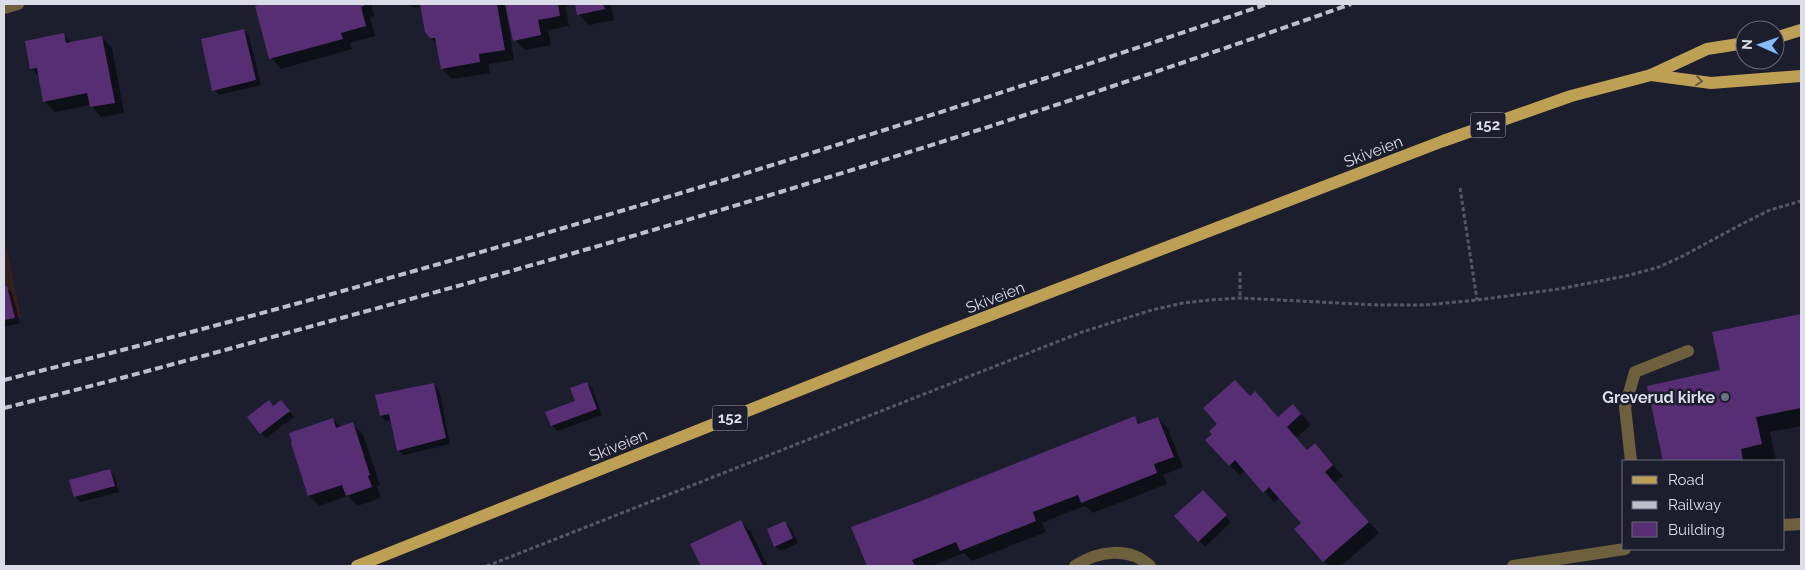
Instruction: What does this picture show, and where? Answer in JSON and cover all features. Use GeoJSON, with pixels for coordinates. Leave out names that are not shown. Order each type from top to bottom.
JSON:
{"type":"FeatureCollection","features":[{"type":"Feature","properties":{"kind":"main road"},"geometry":{"type":"LineString","coordinates":[[1785,35],[1801,30]]}},
{"type":"Feature","properties":{"kind":"main road","name":"Skiveien"},"geometry":{"type":"LineString","coordinates":[[357,566],[914,345],[1443,141],[1540,106],[1651,75],[1707,49],[1735,45]]}},
{"type":"Feature","properties":{"kind":"main road","name":"Skiveien"},"geometry":{"type":"LineString","coordinates":[[1651,75],[1711,82],[1801,76]]}},
{"type":"Feature","properties":{"kind":"street"},"geometry":{"type":"LineString","coordinates":[[4,8],[18,4]]}},
{"type":"Feature","properties":{"kind":"street"},"geometry":{"type":"LineString","coordinates":[[1631,460],[1625,407],[1635,372],[1688,351]]}},
{"type":"Feature","properties":{"kind":"street"},"geometry":{"type":"LineString","coordinates":[[1785,525],[1801,524]]}},
{"type":"Feature","properties":{"kind":"street"},"geometry":{"type":"LineString","coordinates":[[1513,566],[1622,549]]}},
{"type":"Feature","properties":{"kind":"street"},"geometry":{"type":"LineString","coordinates":[[1075,566],[1094,555],[1115,552],[1131,554],[1145,561],[1150,566]]}},
{"type":"Feature","properties":{"kind":"path"},"geometry":{"type":"LineString","coordinates":[[1460,188],[1477,300]]}},
{"type":"Feature","properties":{"kind":"path"},"geometry":{"type":"LineString","coordinates":[[487,566],[1082,332],[1120,319],[1160,308],[1192,302],[1240,298],[1425,305],[1559,289],[1630,275],[1659,267],[1770,210],[1801,201]]}},
{"type":"Feature","properties":{"kind":"path"},"geometry":{"type":"LineString","coordinates":[[1240,272],[1240,298]]}},
{"type":"Feature","properties":{"kind":"shaded area"},"geometry":{"type":"Polygon","coordinates":[[[4,235],[21,317],[4,321],[4,235]]]}},
{"type":"Feature","properties":{"kind":"building"},"geometry":{"type":"Polygon","coordinates":[[[262,4],[364,4],[361,7],[366,26],[341,33],[343,39],[269,59],[255,6],[262,4]]]}},
{"type":"Feature","properties":{"kind":"building"},"geometry":{"type":"Polygon","coordinates":[[[420,4],[497,4],[505,50],[479,54],[480,62],[441,69],[435,38],[430,38],[425,32],[420,4]]]}},
{"type":"Feature","properties":{"kind":"building"},"geometry":{"type":"Polygon","coordinates":[[[505,4],[558,4],[560,16],[538,20],[541,35],[513,41],[505,4]]]}},
{"type":"Feature","properties":{"kind":"building"},"geometry":{"type":"Polygon","coordinates":[[[575,4],[603,4],[605,9],[577,15],[575,4]]]}},
{"type":"Feature","properties":{"kind":"building"},"geometry":{"type":"Polygon","coordinates":[[[244,29],[256,80],[212,91],[201,39],[244,29]]]}},
{"type":"Feature","properties":{"kind":"building"},"geometry":{"type":"Polygon","coordinates":[[[64,33],[66,43],[102,36],[115,103],[90,107],[87,93],[43,102],[37,68],[30,69],[25,41],[64,33]]]}},
{"type":"Feature","properties":{"kind":"building"},"geometry":{"type":"Polygon","coordinates":[[[7,286],[15,318],[4,320],[4,287],[7,286]]]}},
{"type":"Feature","properties":{"kind":"building","name":"Greverud kirke"},"geometry":{"type":"Polygon","coordinates":[[[1801,314],[1801,408],[1756,417],[1762,444],[1741,449],[1743,460],[1663,460],[1647,386],[1720,370],[1712,332],[1801,314]]]}},
{"type":"Feature","properties":{"kind":"building"},"geometry":{"type":"Polygon","coordinates":[[[1235,380],[1250,396],[1255,391],[1278,417],[1293,404],[1301,414],[1287,427],[1307,450],[1315,443],[1333,465],[1325,472],[1369,522],[1323,562],[1294,529],[1301,523],[1269,487],[1263,493],[1235,460],[1229,466],[1205,440],[1212,434],[1209,431],[1217,424],[1203,408],[1235,380]]]}},
{"type":"Feature","properties":{"kind":"building"},"geometry":{"type":"Polygon","coordinates":[[[587,382],[597,409],[551,426],[545,412],[575,401],[570,388],[587,382]]]}},
{"type":"Feature","properties":{"kind":"building"},"geometry":{"type":"Polygon","coordinates":[[[434,383],[446,438],[397,451],[389,414],[380,416],[375,395],[434,383]]]}},
{"type":"Feature","properties":{"kind":"building"},"geometry":{"type":"Polygon","coordinates":[[[269,400],[273,406],[281,400],[290,411],[260,434],[247,417],[269,400]]]}},
{"type":"Feature","properties":{"kind":"building"},"geometry":{"type":"Polygon","coordinates":[[[1135,416],[1138,424],[1158,417],[1174,457],[1154,464],[1157,473],[1081,503],[1078,495],[1033,512],[1036,521],[960,551],[956,542],[912,560],[915,566],[867,566],[851,527],[1135,416]]]}},
{"type":"Feature","properties":{"kind":"building"},"geometry":{"type":"Polygon","coordinates":[[[333,418],[336,428],[353,422],[372,487],[346,496],[342,485],[308,496],[289,433],[333,418]]]}},
{"type":"Feature","properties":{"kind":"building"},"geometry":{"type":"Polygon","coordinates":[[[110,469],[115,486],[74,497],[69,480],[110,469]]]}},
{"type":"Feature","properties":{"kind":"building"},"geometry":{"type":"Polygon","coordinates":[[[1203,490],[1227,515],[1198,542],[1174,516],[1203,490]]]}},
{"type":"Feature","properties":{"kind":"building"},"geometry":{"type":"Polygon","coordinates":[[[741,520],[763,566],[701,566],[690,544],[741,520]]]}},
{"type":"Feature","properties":{"kind":"building"},"geometry":{"type":"Polygon","coordinates":[[[785,521],[793,538],[774,547],[767,529],[785,521]]]}},
{"type":"Feature","properties":{"kind":"railway"},"geometry":{"type":"LineString","coordinates":[[4,380],[323,296],[639,206],[954,108],[1267,4]]}},
{"type":"Feature","properties":{"kind":"railway"},"geometry":{"type":"LineString","coordinates":[[4,408],[175,364],[472,282],[725,209],[977,131],[1227,48],[1351,4]]}},
{"type":"Feature","properties":{"kind":"place","name":"Greverud kirke"},"geometry":{"type":"Point","coordinates":[1725,397]}}]}
